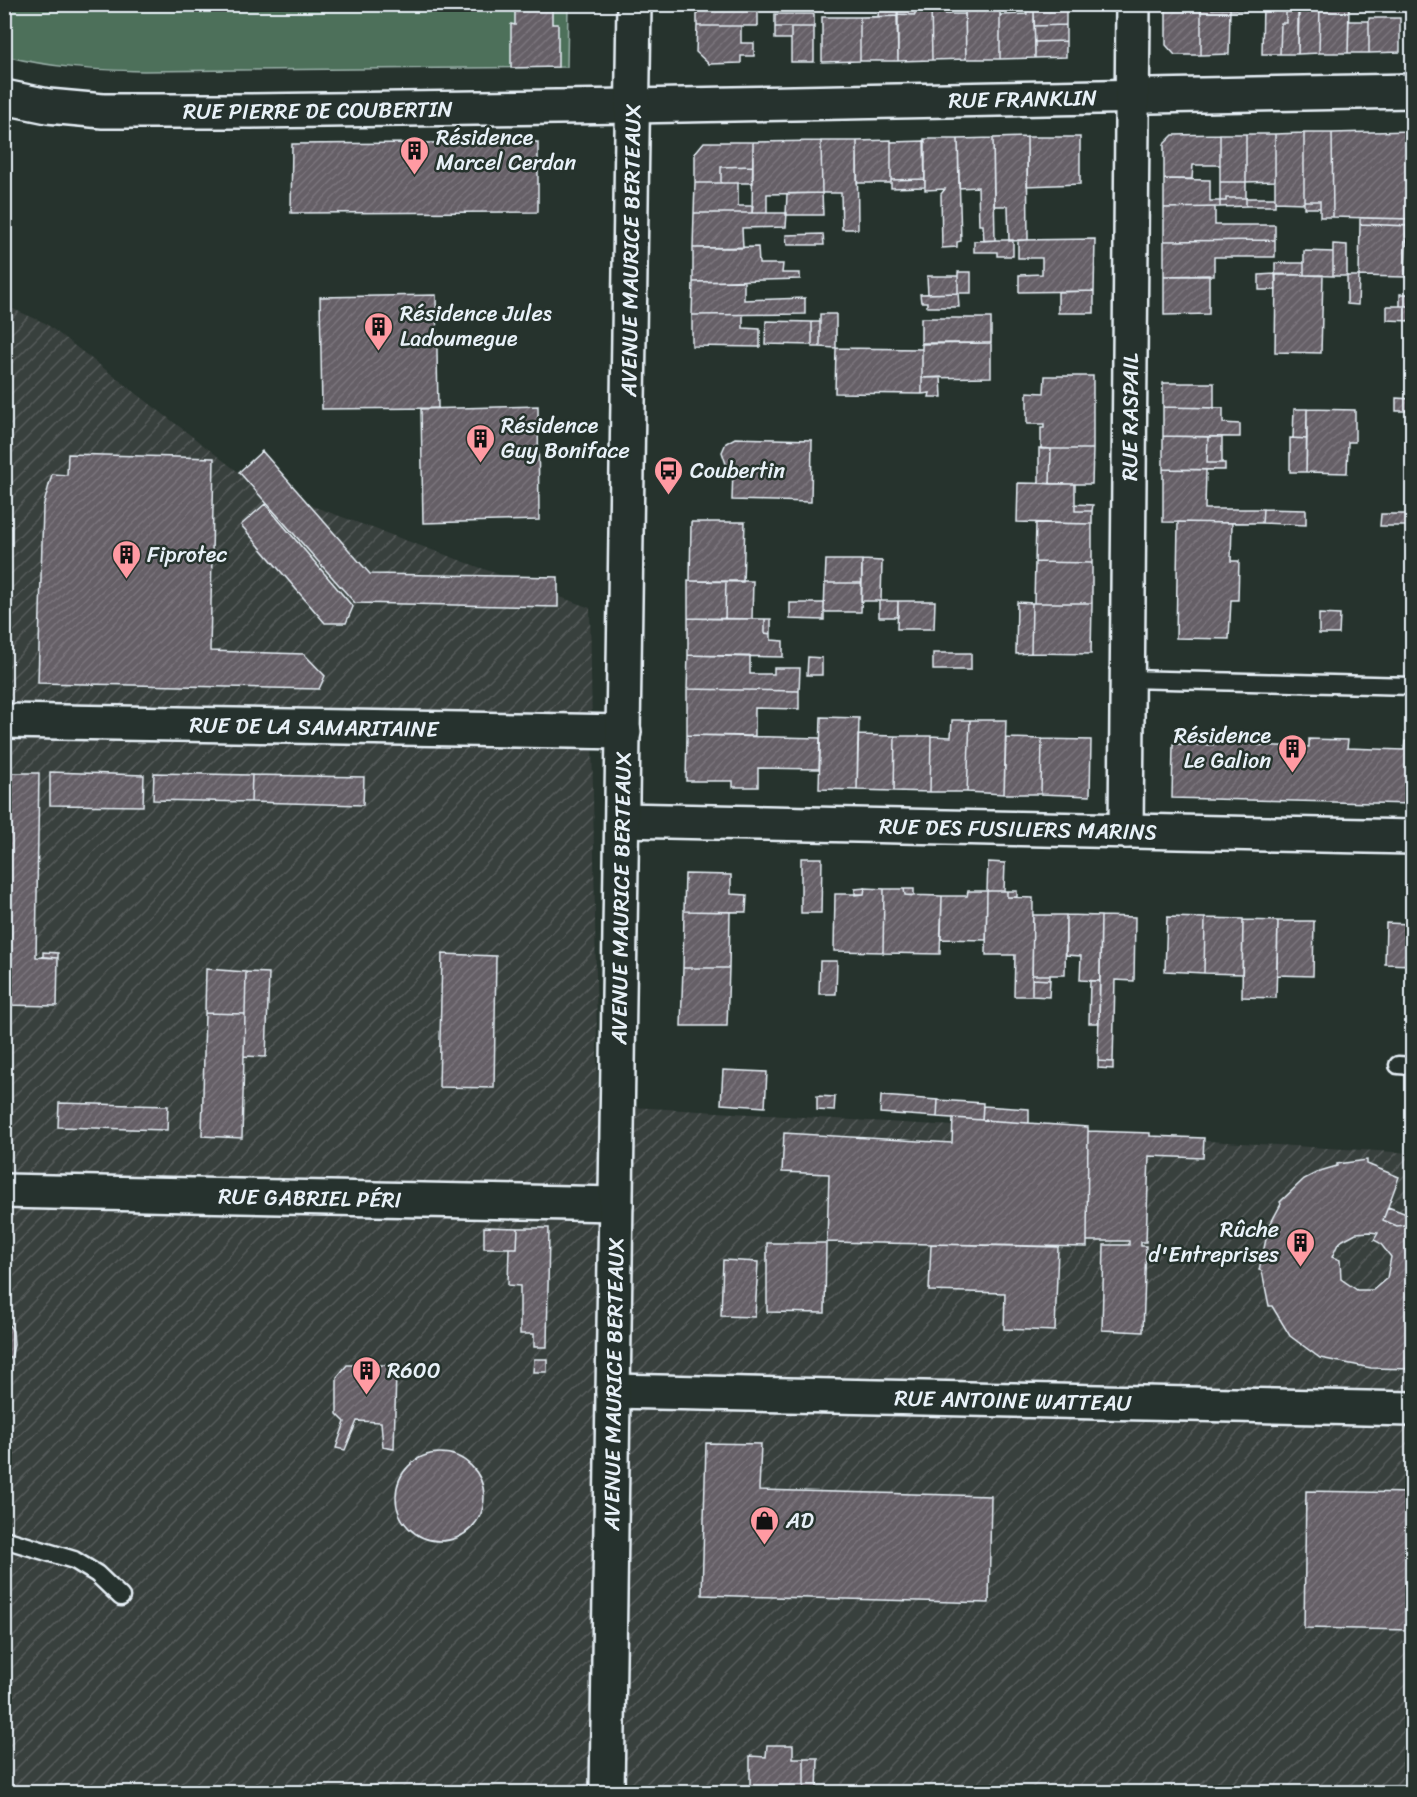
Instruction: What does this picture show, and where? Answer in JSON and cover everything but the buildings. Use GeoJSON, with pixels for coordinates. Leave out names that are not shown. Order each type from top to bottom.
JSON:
{"type":"FeatureCollection","features":[{"type":"Feature","properties":{"kind":"street","name":"AVENUE MAURICE BERTEAUX"},"geometry":{"type":"LineString","coordinates":[[607,1792],[634,4]]}},
{"type":"Feature","properties":{"kind":"street","name":"RUE RASPAIL"},"geometry":{"type":"LineString","coordinates":[[1126,831],[1133,4]]}},
{"type":"Feature","properties":{"kind":"street","name":"RUE FRANKLIN"},"geometry":{"type":"LineString","coordinates":[[632,106],[1413,91]]}},
{"type":"Feature","properties":{"kind":"street","name":"RUE PIERRE DE COUBERTIN"},"geometry":{"type":"LineString","coordinates":[[4,97],[58,107],[103,111],[632,106]]}},
{"type":"Feature","properties":{"kind":"street","name":"RUE DE LA SAMARITAINE"},"geometry":{"type":"LineString","coordinates":[[4,721],[624,732]]}},
{"type":"Feature","properties":{"kind":"street","name":"RUE DES FUSILIERS MARINS"},"geometry":{"type":"LineString","coordinates":[[622,820],[1413,837]]}},
{"type":"Feature","properties":{"kind":"street","name":"RUE GABRIEL PÉRI"},"geometry":{"type":"LineString","coordinates":[[4,1191],[616,1204]]}},
{"type":"Feature","properties":{"kind":"street","name":"RUE ANTOINE WATTEAU"},"geometry":{"type":"LineString","coordinates":[[613,1391],[1413,1409]]}},
{"type":"Feature","properties":{"kind":"lane"},"geometry":{"type":"LineString","coordinates":[[1127,680],[1413,686]]}},
{"type":"Feature","properties":{"kind":"lane"},"geometry":{"type":"LineString","coordinates":[[4,1539],[74,1560],[97,1574],[121,1596]]}},
{"type":"Feature","properties":{"kind":"shaded area"},"geometry":{"type":"Polygon","coordinates":[[[4,305],[45,323],[255,485],[590,608],[598,1105],[1412,1153],[1412,1792],[5,1792],[4,305]]]}},
{"type":"Feature","properties":{"kind":"green space"},"geometry":{"type":"Polygon","coordinates":[[[4,5],[568,5],[567,67],[144,71],[57,66],[5,56],[4,5]]]}},
{"type":"Feature","properties":{"kind":"place","name":"Résidence Marcel Cerdan"},"geometry":{"type":"Point","coordinates":[415,176]}},
{"type":"Feature","properties":{"kind":"place","name":"Résidence Jules Ladoumegue"},"geometry":{"type":"Point","coordinates":[379,352]}},
{"type":"Feature","properties":{"kind":"place","name":"Résidence Guy Boniface"},"geometry":{"type":"Point","coordinates":[480,464]}},
{"type":"Feature","properties":{"kind":"place","name":"Coubertin"},"geometry":{"type":"Point","coordinates":[669,496]}},
{"type":"Feature","properties":{"kind":"place","name":"Fiprotec"},"geometry":{"type":"Point","coordinates":[126,580]}},
{"type":"Feature","properties":{"kind":"place","name":"Résidence Le Galion"},"geometry":{"type":"Point","coordinates":[1292,774]}},
{"type":"Feature","properties":{"kind":"place","name":"Rûche d'Entreprises"},"geometry":{"type":"Point","coordinates":[1300,1268]}},
{"type":"Feature","properties":{"kind":"place","name":"R600"},"geometry":{"type":"Point","coordinates":[366,1396]}},
{"type":"Feature","properties":{"kind":"place","name":"AD"},"geometry":{"type":"Point","coordinates":[765,1546]}}]}
